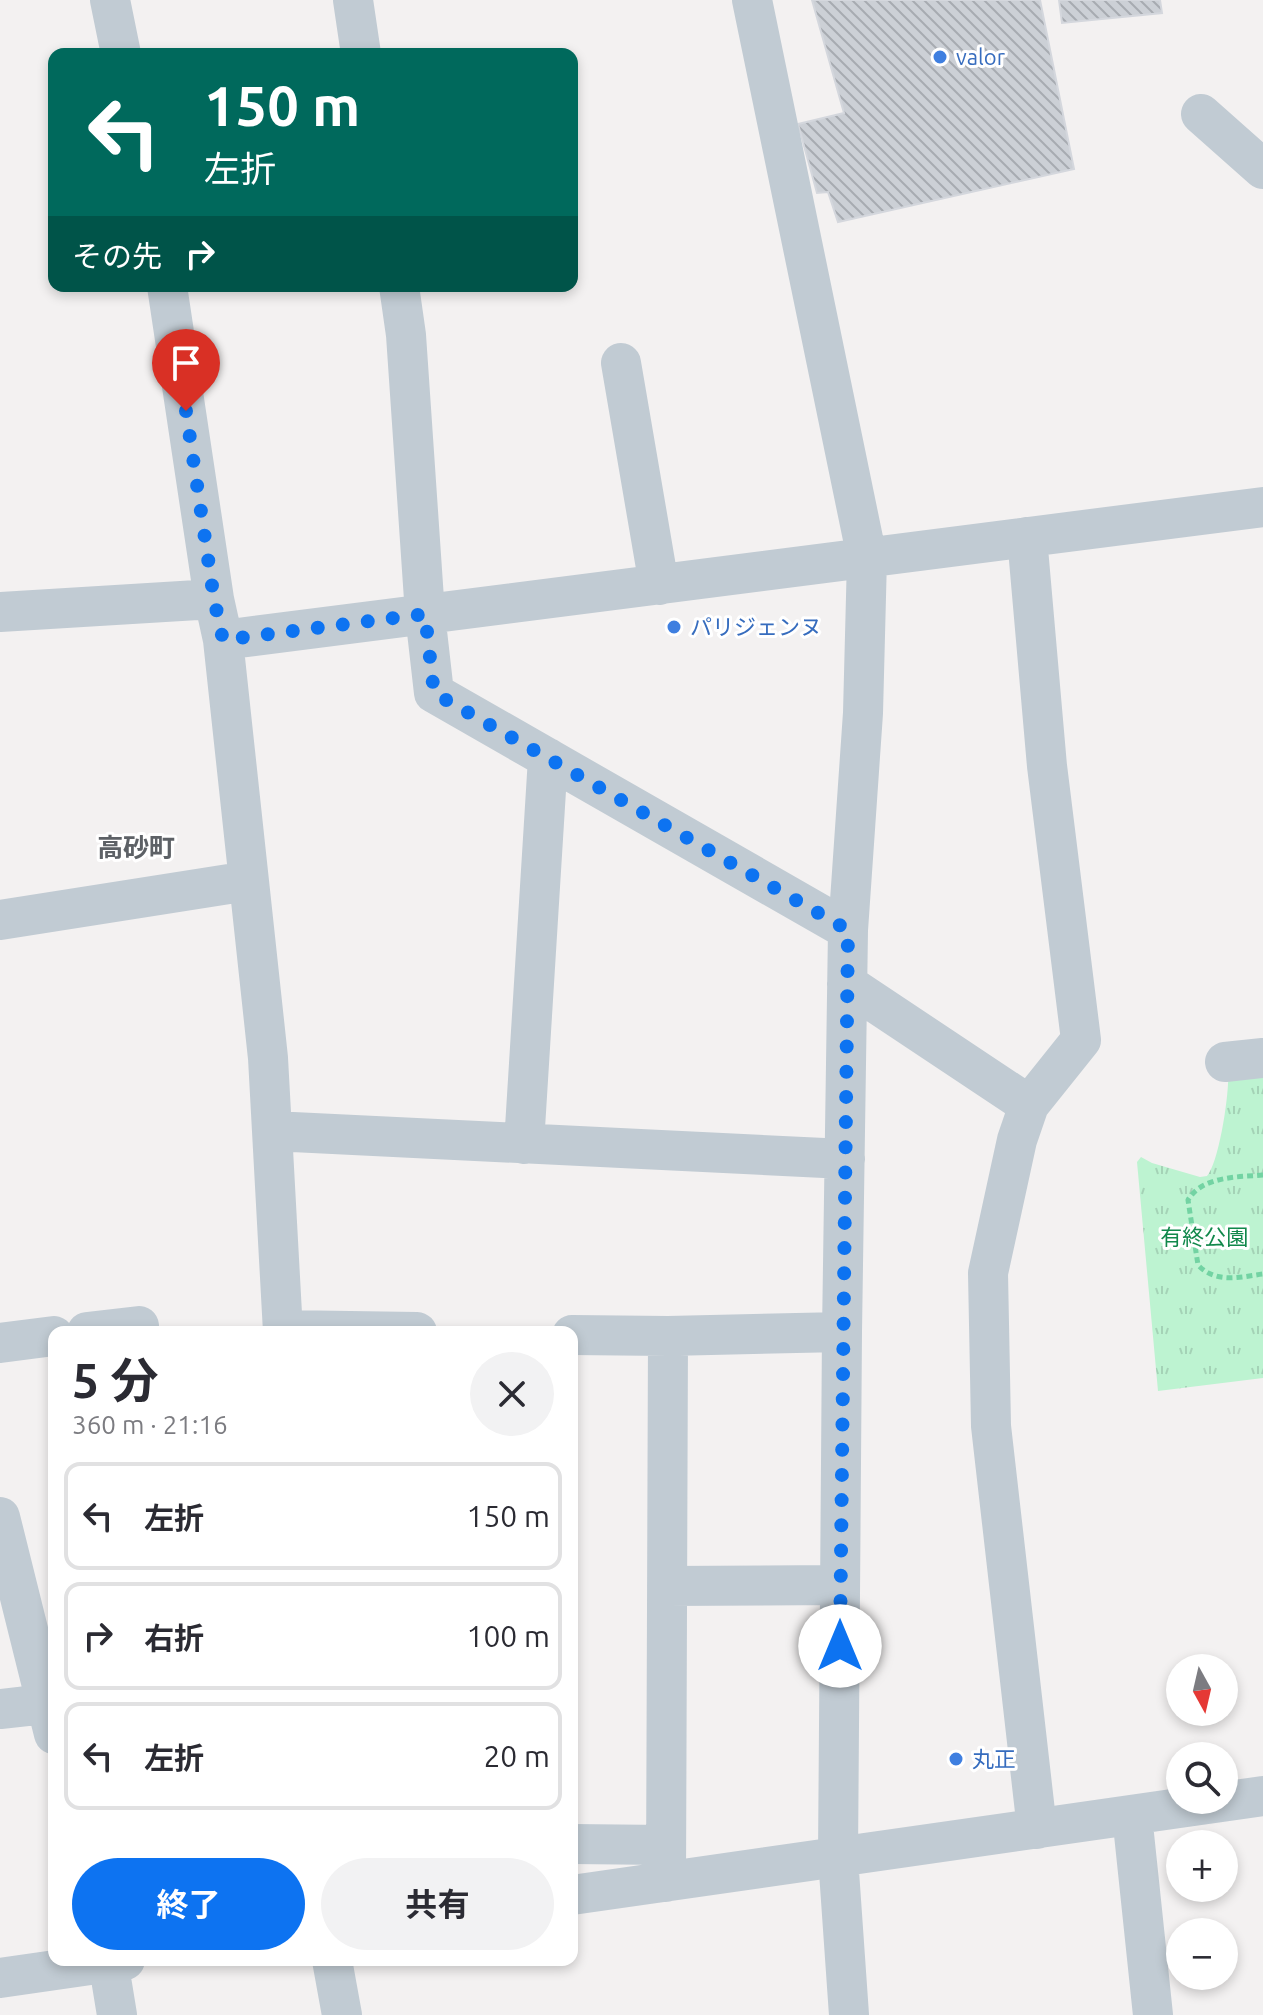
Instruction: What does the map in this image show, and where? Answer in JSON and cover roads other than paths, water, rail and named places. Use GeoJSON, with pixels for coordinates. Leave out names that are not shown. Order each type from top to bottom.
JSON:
{"type":"FeatureCollection","features":[{"type":"Feature","properties":{"kind":"street"},"geometry":{"type":"LineString","coordinates":[[110,0],[120,48]]}},
{"type":"Feature","properties":{"kind":"street"},"geometry":{"type":"LineString","coordinates":[[353,0],[360,48]]}},
{"type":"Feature","properties":{"kind":"street"},"geometry":{"type":"LineString","coordinates":[[752,0],[867,558],[863,713],[848,930],[842,1332],[838,1857],[849,2015]]}},
{"type":"Feature","properties":{"kind":"street"},"geometry":{"type":"LineString","coordinates":[[1201,114],[1263,169]]}},
{"type":"Feature","properties":{"kind":"street"},"geometry":{"type":"LineString","coordinates":[[168,292],[214,599],[223,640],[268,1058],[283,1326]]}},
{"type":"Feature","properties":{"kind":"street"},"geometry":{"type":"LineString","coordinates":[[400,292],[406,335],[425,614],[434,693],[848,930]]}},
{"type":"Feature","properties":{"kind":"street"},"geometry":{"type":"LineString","coordinates":[[621,363],[659,585]]}},
{"type":"Feature","properties":{"kind":"street"},"geometry":{"type":"LineString","coordinates":[[223,640],[1263,507]]}},
{"type":"Feature","properties":{"kind":"street"},"geometry":{"type":"LineString","coordinates":[[1027,537],[1047,766],[1081,1040],[1029,1105],[1017,1140],[988,1273],[991,1426],[1037,1829]]}},
{"type":"Feature","properties":{"kind":"street"},"geometry":{"type":"LineString","coordinates":[[0,612],[214,599]]}},
{"type":"Feature","properties":{"kind":"street"},"geometry":{"type":"LineString","coordinates":[[524,1144],[548,758]]}},
{"type":"Feature","properties":{"kind":"street"},"geometry":{"type":"LineString","coordinates":[[0,920],[248,881]]}},
{"type":"Feature","properties":{"kind":"street"},"geometry":{"type":"LineString","coordinates":[[847,984],[1029,1105]]}},
{"type":"Feature","properties":{"kind":"street"},"geometry":{"type":"LineString","coordinates":[[272,1131],[845,1159]]}},
{"type":"Feature","properties":{"kind":"street"},"geometry":{"type":"LineString","coordinates":[[578,1335],[842,1332]]}},
{"type":"Feature","properties":{"kind":"street"},"geometry":{"type":"LineString","coordinates":[[666,1864],[668,1336]]}},
{"type":"Feature","properties":{"kind":"street"},"geometry":{"type":"LineString","coordinates":[[0,1343],[48,1337]]}},
{"type":"Feature","properties":{"kind":"street"},"geometry":{"type":"LineString","coordinates":[[0,1517],[48,1699]]}},
{"type":"Feature","properties":{"kind":"street"},"geometry":{"type":"LineString","coordinates":[[667,1586],[840,1585]]}},
{"type":"Feature","properties":{"kind":"street"},"geometry":{"type":"LineString","coordinates":[[0,1709],[48,1714]]}},
{"type":"Feature","properties":{"kind":"street"},"geometry":{"type":"LineString","coordinates":[[578,1845],[666,1864],[838,1857],[1263,1796]]}},
{"type":"Feature","properties":{"kind":"street"},"geometry":{"type":"LineString","coordinates":[[1132,1815],[1153,2015]]}},
{"type":"Feature","properties":{"kind":"street"},"geometry":{"type":"LineString","coordinates":[[578,1893],[666,1864]]}},
{"type":"Feature","properties":{"kind":"street"},"geometry":{"type":"LineString","coordinates":[[0,1978],[80,1966]]}},
{"type":"Feature","properties":{"kind":"street"},"geometry":{"type":"LineString","coordinates":[[114,1966],[117,2015]]}},
{"type":"Feature","properties":{"kind":"street"},"geometry":{"type":"LineString","coordinates":[[333,1966],[342,2015]]}},
{"type":"Feature","properties":{"kind":"place","name":"valor"},"geometry":{"type":"Point","coordinates":[940,57]}},
{"type":"Feature","properties":{"kind":"place","name":"パリジェンヌ"},"geometry":{"type":"Point","coordinates":[674,627]}},
{"type":"Feature","properties":{"kind":"place","name":"丸正"},"geometry":{"type":"Point","coordinates":[956,1759]}},
{"type":"Feature","properties":{"kind":"district","name":"高砂町"},"geometry":{"type":"Point","coordinates":[136,848]}},
{"type":"Feature","properties":{"kind":"park label","name":"有終公園"},"geometry":{"type":"Point","coordinates":[1204,1237]}}]}
